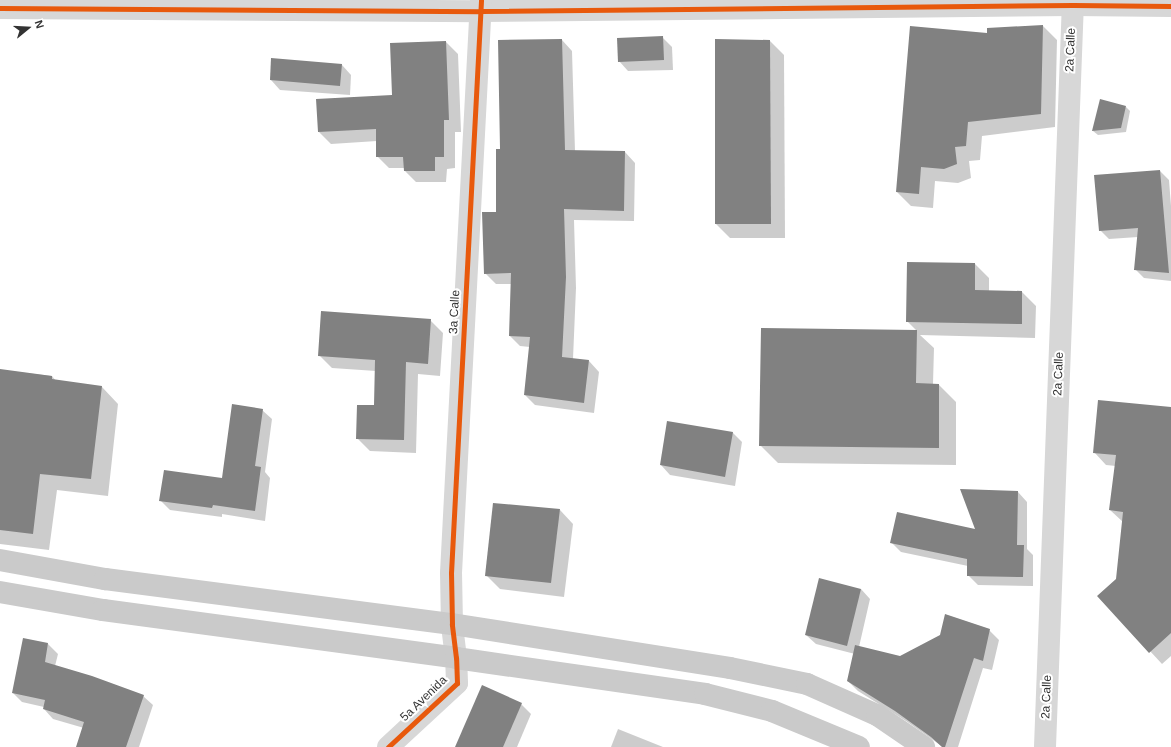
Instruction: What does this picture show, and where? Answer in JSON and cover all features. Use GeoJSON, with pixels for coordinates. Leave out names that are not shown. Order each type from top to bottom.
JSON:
{"type":"FeatureCollection","features":[{"type":"Feature","properties":{"kind":"main road"},"geometry":{"type":"LineString","coordinates":[[0,560],[105,579],[452,624],[730,668],[807,684],[877,715],[924,747]]}},
{"type":"Feature","properties":{"kind":"main road"},"geometry":{"type":"LineString","coordinates":[[22,563],[9,593],[103,610],[456,658],[705,694],[772,711],[859,747]]}},
{"type":"Feature","properties":{"kind":"main road"},"geometry":{"type":"LineString","coordinates":[[103,610],[105,579]]}},
{"type":"Feature","properties":{"kind":"street"},"geometry":{"type":"LineString","coordinates":[[0,8],[1073,2],[1171,6]]}},
{"type":"Feature","properties":{"kind":"street","name":"2a Calle"},"geometry":{"type":"LineString","coordinates":[[1046,747],[1073,2]]}},
{"type":"Feature","properties":{"kind":"street","name":"3a Calle"},"geometry":{"type":"LineString","coordinates":[[456,658],[452,624],[451,573],[481,6]]}},
{"type":"Feature","properties":{"kind":"street","name":"5a Avenida"},"geometry":{"type":"LineString","coordinates":[[388,747],[457,683],[456,658]]}},
{"type":"Feature","properties":{"kind":"building"},"geometry":{"type":"Polygon","coordinates":[[[1043,25],[1041,114],[968,122],[966,146],[955,147],[957,164],[944,169],[921,167],[919,194],[896,192],[910,26],[987,33],[987,28],[1043,25]]]}},
{"type":"Feature","properties":{"kind":"building"},"geometry":{"type":"Polygon","coordinates":[[[663,36],[664,60],[618,62],[617,38],[663,36]]]}},
{"type":"Feature","properties":{"kind":"building"},"geometry":{"type":"Polygon","coordinates":[[[562,39],[565,150],[625,151],[624,211],[564,209],[566,277],[562,357],[589,360],[584,403],[524,395],[530,337],[509,336],[511,273],[484,274],[482,212],[496,212],[496,149],[500,149],[498,40],[562,39]]]}},
{"type":"Feature","properties":{"kind":"building"},"geometry":{"type":"Polygon","coordinates":[[[715,39],[770,40],[771,224],[715,224],[715,39]]]}},
{"type":"Feature","properties":{"kind":"building"},"geometry":{"type":"Polygon","coordinates":[[[446,41],[449,120],[444,120],[444,157],[435,157],[435,171],[404,171],[403,157],[376,157],[376,129],[318,132],[316,99],[392,95],[390,43],[446,41]]]}},
{"type":"Feature","properties":{"kind":"building"},"geometry":{"type":"Polygon","coordinates":[[[271,58],[342,64],[340,86],[270,80],[271,58]]]}},
{"type":"Feature","properties":{"kind":"building"},"geometry":{"type":"Polygon","coordinates":[[[1100,99],[1126,106],[1121,128],[1092,131],[1100,99]]]}},
{"type":"Feature","properties":{"kind":"building"},"geometry":{"type":"Polygon","coordinates":[[[1160,170],[1169,273],[1134,270],[1138,228],[1099,231],[1094,175],[1160,170]]]}},
{"type":"Feature","properties":{"kind":"building"},"geometry":{"type":"Polygon","coordinates":[[[907,262],[975,263],[975,290],[1022,291],[1022,324],[906,322],[907,262]]]}},
{"type":"Feature","properties":{"kind":"building"},"geometry":{"type":"Polygon","coordinates":[[[321,311],[431,319],[428,364],[406,362],[404,440],[356,439],[357,405],[374,405],[375,360],[318,356],[321,311]]]}},
{"type":"Feature","properties":{"kind":"building"},"geometry":{"type":"Polygon","coordinates":[[[761,328],[917,330],[916,383],[939,384],[939,448],[759,446],[761,328]]]}},
{"type":"Feature","properties":{"kind":"building"},"geometry":{"type":"Polygon","coordinates":[[[0,369],[52,376],[52,379],[102,386],[91,479],[40,474],[33,534],[0,530],[0,369]]]}},
{"type":"Feature","properties":{"kind":"building"},"geometry":{"type":"Polygon","coordinates":[[[1098,400],[1171,407],[1171,633],[1149,653],[1097,596],[1116,579],[1123,512],[1109,510],[1116,455],[1093,453],[1098,400]]]}},
{"type":"Feature","properties":{"kind":"building"},"geometry":{"type":"Polygon","coordinates":[[[232,404],[263,409],[255,466],[261,467],[255,511],[213,505],[212,508],[159,501],[164,470],[222,478],[232,404]]]}},
{"type":"Feature","properties":{"kind":"building"},"geometry":{"type":"Polygon","coordinates":[[[667,421],[733,432],[725,477],[660,465],[667,421]]]}},
{"type":"Feature","properties":{"kind":"building"},"geometry":{"type":"Polygon","coordinates":[[[960,489],[1018,491],[1017,545],[1024,545],[1023,577],[967,576],[967,559],[890,543],[897,512],[975,529],[960,489]]]}},
{"type":"Feature","properties":{"kind":"building"},"geometry":{"type":"Polygon","coordinates":[[[493,503],[560,509],[551,583],[485,576],[493,503]]]}},
{"type":"Feature","properties":{"kind":"building"},"geometry":{"type":"Polygon","coordinates":[[[819,578],[861,589],[847,646],[805,635],[819,578]]]}},
{"type":"Feature","properties":{"kind":"building"},"geometry":{"type":"Polygon","coordinates":[[[945,614],[990,629],[983,661],[974,658],[945,747],[942,747],[931,737],[895,711],[847,681],[855,645],[900,656],[940,635],[945,614]]]}},
{"type":"Feature","properties":{"kind":"building"},"geometry":{"type":"Polygon","coordinates":[[[23,638],[48,643],[45,662],[92,676],[144,695],[126,747],[76,747],[84,722],[43,709],[45,700],[12,693],[23,638]]]}},
{"type":"Feature","properties":{"kind":"building"},"geometry":{"type":"Polygon","coordinates":[[[482,685],[522,703],[503,747],[455,747],[482,685]]]}},
{"type":"Feature","properties":{"kind":"cycle path"},"geometry":{"type":"LineString","coordinates":[[388,747],[457,683],[452,624],[451,573],[481,0]]}},
{"type":"Feature","properties":{"kind":"cycle path"},"geometry":{"type":"LineString","coordinates":[[0,8],[481,11],[1073,5],[1171,6]]}}]}
